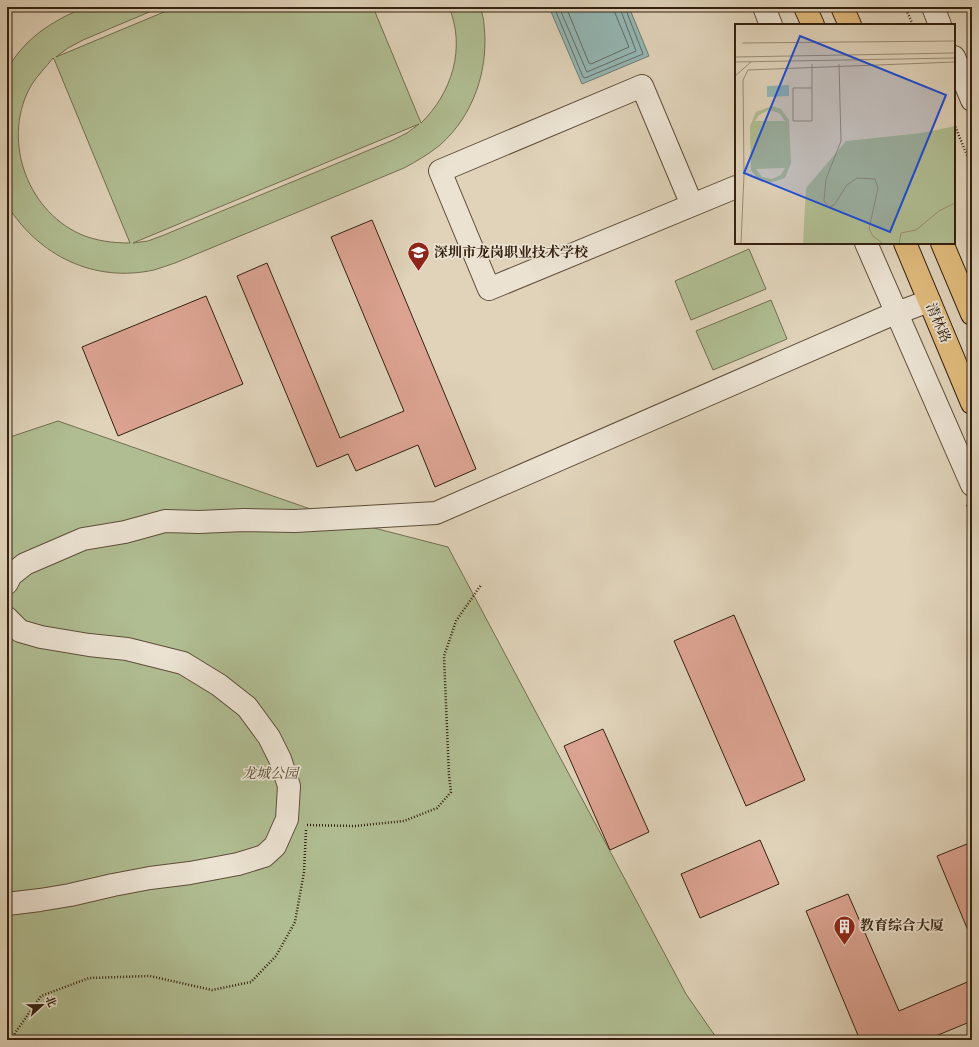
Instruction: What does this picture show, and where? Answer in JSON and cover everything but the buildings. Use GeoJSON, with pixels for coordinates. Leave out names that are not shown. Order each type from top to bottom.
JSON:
{"type":"FeatureCollection","features":[{"type":"Feature","properties":{"kind":"main road"},"geometry":{"type":"LineString","coordinates":[[805,7],[813,24]]}},
{"type":"Feature","properties":{"kind":"main road"},"geometry":{"type":"LineString","coordinates":[[842,7],[850,24]]}},
{"type":"Feature","properties":{"kind":"main road","name":"清林路"},"geometry":{"type":"LineString","coordinates":[[905,244],[972,402]]}},
{"type":"Feature","properties":{"kind":"main road"},"geometry":{"type":"LineString","coordinates":[[942,244],[972,314]]}},
{"type":"Feature","properties":{"kind":"street"},"geometry":{"type":"LineString","coordinates":[[764,7],[772,24]]}},
{"type":"Feature","properties":{"kind":"street"},"geometry":{"type":"LineString","coordinates":[[933,7],[940,24]]}},
{"type":"Feature","properties":{"kind":"street"},"geometry":{"type":"LineString","coordinates":[[955,59],[972,100]]}},
{"type":"Feature","properties":{"kind":"street"},"geometry":{"type":"LineString","coordinates":[[692,205],[642,86],[440,171],[490,290],[735,187]]}},
{"type":"Feature","properties":{"kind":"street"},"geometry":{"type":"LineString","coordinates":[[866,244],[972,485]]}},
{"type":"Feature","properties":{"kind":"street"},"geometry":{"type":"LineString","coordinates":[[7,583],[11,575],[25,564],[83,539],[125,532],[165,521],[295,521],[436,514],[897,313],[929,301]]}},
{"type":"Feature","properties":{"kind":"street"},"geometry":{"type":"LineString","coordinates":[[7,618],[20,631],[41,637],[89,645],[127,649],[183,663],[219,685],[247,707],[269,737],[280,759],[289,786],[287,819],[276,846],[264,856],[238,864],[190,873],[150,878],[70,895],[7,904]]}},
{"type":"Feature","properties":{"kind":"path"},"geometry":{"type":"LineString","coordinates":[[905,7],[913,24]]}},
{"type":"Feature","properties":{"kind":"path"},"geometry":{"type":"LineString","coordinates":[[955,126],[972,167]]}},
{"type":"Feature","properties":{"kind":"path"},"geometry":{"type":"LineString","coordinates":[[13,1040],[15,1033],[41,996],[89,978],[150,976],[212,990],[251,982],[276,956],[295,922],[304,872],[306,826],[355,826],[404,821],[437,808],[451,792],[444,656],[456,620],[481,584]]}},
{"type":"Feature","properties":{"kind":"green space"},"geometry":{"type":"Polygon","coordinates":[[[85,7],[161,7],[83,40],[68,48],[56,57],[176,7],[373,7],[421,123],[441,98],[453,69],[456,54],[456,38],[454,23],[449,7],[480,7],[484,23],[484,58],[477,90],[462,120],[440,145],[414,163],[175,263],[154,270],[132,273],[110,272],[90,269],[70,262],[52,251],[35,238],[20,223],[7,205],[7,69],[19,52],[33,37],[49,25],[85,7]],[[53,58],[32,84],[23,104],[19,126],[19,148],[24,169],[32,189],[45,207],[61,223],[80,234],[98,240],[130,243],[54,59],[53,58]],[[419,124],[133,243],[148,241],[164,235],[391,141],[407,133],[419,124]]]}},
{"type":"Feature","properties":{"kind":"green space"},"geometry":{"type":"Polygon","coordinates":[[[749,249],[766,289],[691,320],[675,281],[749,249]]]}},
{"type":"Feature","properties":{"kind":"green space"},"geometry":{"type":"Polygon","coordinates":[[[771,300],[787,339],[713,370],[696,331],[771,300]]]}},
{"type":"Feature","properties":{"kind":"green space","name":"龙城公园"},"geometry":{"type":"Polygon","coordinates":[[[58,421],[339,519],[448,547],[686,994],[718,1040],[7,1040],[7,438],[58,421]]]}},
{"type":"Feature","properties":{"kind":"water"},"geometry":{"type":"Polygon","coordinates":[[[549,7],[629,7],[649,56],[582,84],[549,7]]]}},
{"type":"Feature","properties":{"kind":"place","name":"深圳市龙岗职业技术学校"},"geometry":{"type":"Point","coordinates":[419,272]}},
{"type":"Feature","properties":{"kind":"place","name":"教育综合大厦"},"geometry":{"type":"Point","coordinates":[845,946]}}]}
